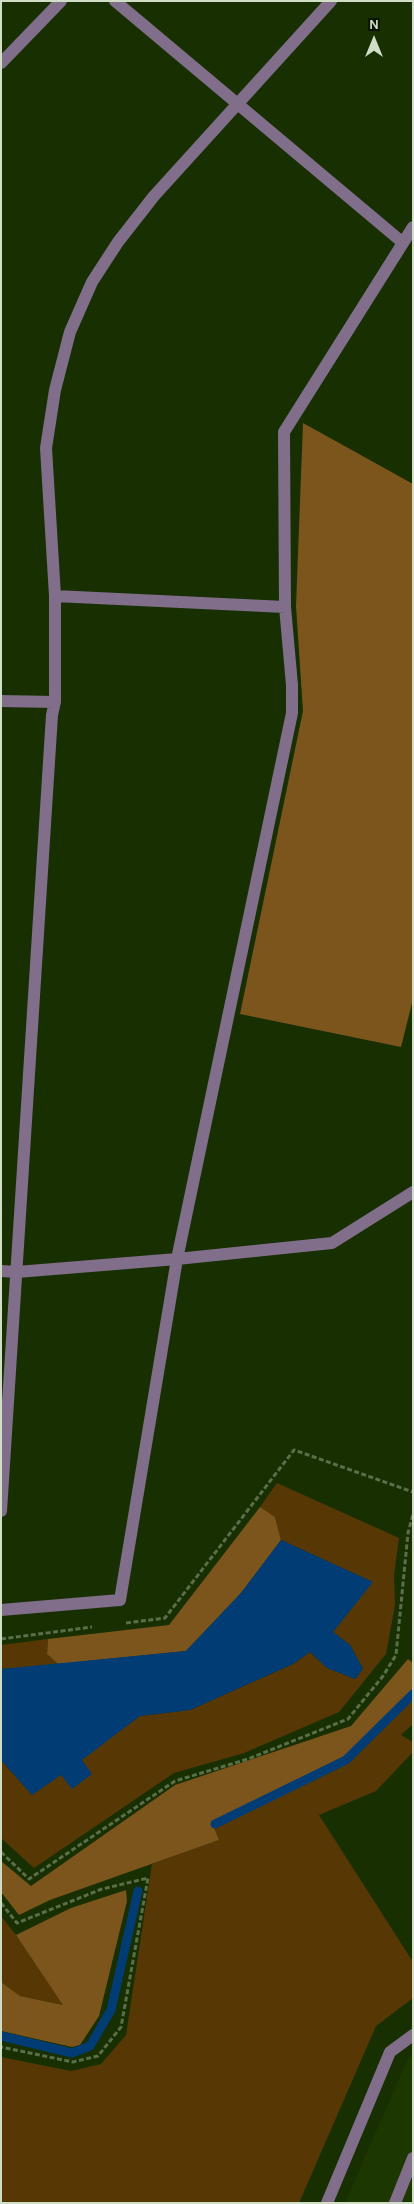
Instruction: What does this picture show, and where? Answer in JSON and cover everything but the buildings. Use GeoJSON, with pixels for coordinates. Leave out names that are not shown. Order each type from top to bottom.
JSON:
{"type":"FeatureCollection","features":[{"type":"Feature","properties":{"kind":"street"},"geometry":{"type":"LineString","coordinates":[[1,63],[61,1]]}},
{"type":"Feature","properties":{"kind":"street"},"geometry":{"type":"LineString","coordinates":[[115,1],[402,242]]}},
{"type":"Feature","properties":{"kind":"street"},"geometry":{"type":"LineString","coordinates":[[1,1511],[18,1272],[52,715],[55,702],[55,596],[46,448],[54,390],[70,332],[92,282],[118,242],[154,196],[331,1]]}},
{"type":"Feature","properties":{"kind":"street"},"geometry":{"type":"LineString","coordinates":[[1,1610],[120,1600],[177,1259],[292,713],[292,685],[285,607],[284,432],[413,227]]}},
{"type":"Feature","properties":{"kind":"street"},"geometry":{"type":"LineString","coordinates":[[55,596],[285,607]]}},
{"type":"Feature","properties":{"kind":"street"},"geometry":{"type":"LineString","coordinates":[[1,701],[55,702]]}},
{"type":"Feature","properties":{"kind":"street"},"geometry":{"type":"LineString","coordinates":[[1,1272],[177,1259],[332,1243],[413,1192]]}},
{"type":"Feature","properties":{"kind":"street"},"geometry":{"type":"LineString","coordinates":[[327,2203],[390,2052],[413,2035]]}},
{"type":"Feature","properties":{"kind":"street"},"geometry":{"type":"LineString","coordinates":[[395,2203],[413,2158]]}},
{"type":"Feature","properties":{"kind":"path"},"geometry":{"type":"LineString","coordinates":[[117,1624],[165,1618],[294,1450],[413,1492]]}},
{"type":"Feature","properties":{"kind":"path"},"geometry":{"type":"LineString","coordinates":[[1,1852],[29,1879],[175,1781],[248,1759],[348,1719],[383,1676],[396,1655],[408,1533],[413,1514]]}},
{"type":"Feature","properties":{"kind":"path"},"geometry":{"type":"LineString","coordinates":[[1,1639],[98,1627]]}},
{"type":"Feature","properties":{"kind":"path"},"geometry":{"type":"LineString","coordinates":[[1,1903],[17,1923],[102,1888],[148,1878],[121,2027],[98,2056],[73,2062],[1,2047]]}},
{"type":"Feature","properties":{"kind":"shaded area"},"geometry":{"type":"Polygon","coordinates":[[[303,423],[413,484],[413,999],[401,1047],[240,1014],[303,711],[296,606],[303,423]]]}},
{"type":"Feature","properties":{"kind":"shaded area"},"geometry":{"type":"Polygon","coordinates":[[[277,1483],[399,1538],[394,1575],[395,1605],[386,1654],[339,1712],[244,1753],[174,1773],[34,1868],[1,1838],[1,1760],[32,1795],[140,1716],[190,1710],[293,1664],[310,1652],[327,1668],[355,1679],[363,1669],[350,1645],[333,1632],[372,1582],[281,1540],[275,1517],[260,1507],[277,1483]]]}},
{"type":"Feature","properties":{"kind":"shaded area"},"geometry":{"type":"Polygon","coordinates":[[[260,1507],[275,1517],[281,1540],[241,1593],[186,1651],[58,1664],[47,1654],[48,1639],[169,1625],[260,1507]]]}},
{"type":"Feature","properties":{"kind":"shaded area"},"geometry":{"type":"Polygon","coordinates":[[[48,1639],[47,1654],[58,1664],[1,1669],[1,1645],[48,1639]]]}},
{"type":"Feature","properties":{"kind":"shaded area"},"geometry":{"type":"Polygon","coordinates":[[[408,1659],[413,1663],[413,1689],[345,1756],[212,1823],[219,1840],[50,1900],[19,1915],[1,1892],[1,1861],[31,1886],[175,1785],[351,1726],[408,1659]]]}},
{"type":"Feature","properties":{"kind":"shaded area"},"geometry":{"type":"Polygon","coordinates":[[[413,1699],[413,1724],[401,1735],[413,1742],[413,1752],[376,1791],[319,1815],[413,1962],[413,1998],[376,2026],[299,2203],[1,2203],[1,2057],[71,2071],[101,2064],[126,2035],[152,1864],[219,1840],[213,1827],[348,1763],[413,1699]]]}},
{"type":"Feature","properties":{"kind":"shaded area"},"geometry":{"type":"Polygon","coordinates":[[[126,1890],[127,1901],[99,2016],[80,2045],[72,2047],[1,2031],[1,1982],[20,1996],[63,2005],[16,1935],[71,1908],[126,1890]]]}},
{"type":"Feature","properties":{"kind":"shaded area"},"geometry":{"type":"Polygon","coordinates":[[[1,1916],[64,2005],[20,1996],[1,1982],[1,1916]]]}},
{"type":"Feature","properties":{"kind":"shaded area"},"geometry":{"type":"Polygon","coordinates":[[[413,2055],[413,2203],[345,2203],[408,2058],[413,2055]]]}},
{"type":"Feature","properties":{"kind":"water"},"geometry":{"type":"Polygon","coordinates":[[[281,1540],[373,1582],[333,1632],[350,1645],[363,1669],[355,1679],[327,1668],[310,1652],[293,1664],[190,1710],[140,1716],[82,1760],[92,1774],[72,1789],[61,1775],[32,1795],[1,1760],[1,1669],[186,1651],[241,1593],[281,1540]]]}},
{"type":"Feature","properties":{"kind":"waterway"},"geometry":{"type":"LineString","coordinates":[[215,1824],[346,1760],[413,1694]]}},
{"type":"Feature","properties":{"kind":"waterway"},"geometry":{"type":"LineString","coordinates":[[1,2036],[72,2053],[90,2046],[111,2010],[138,1891]]}}]}
